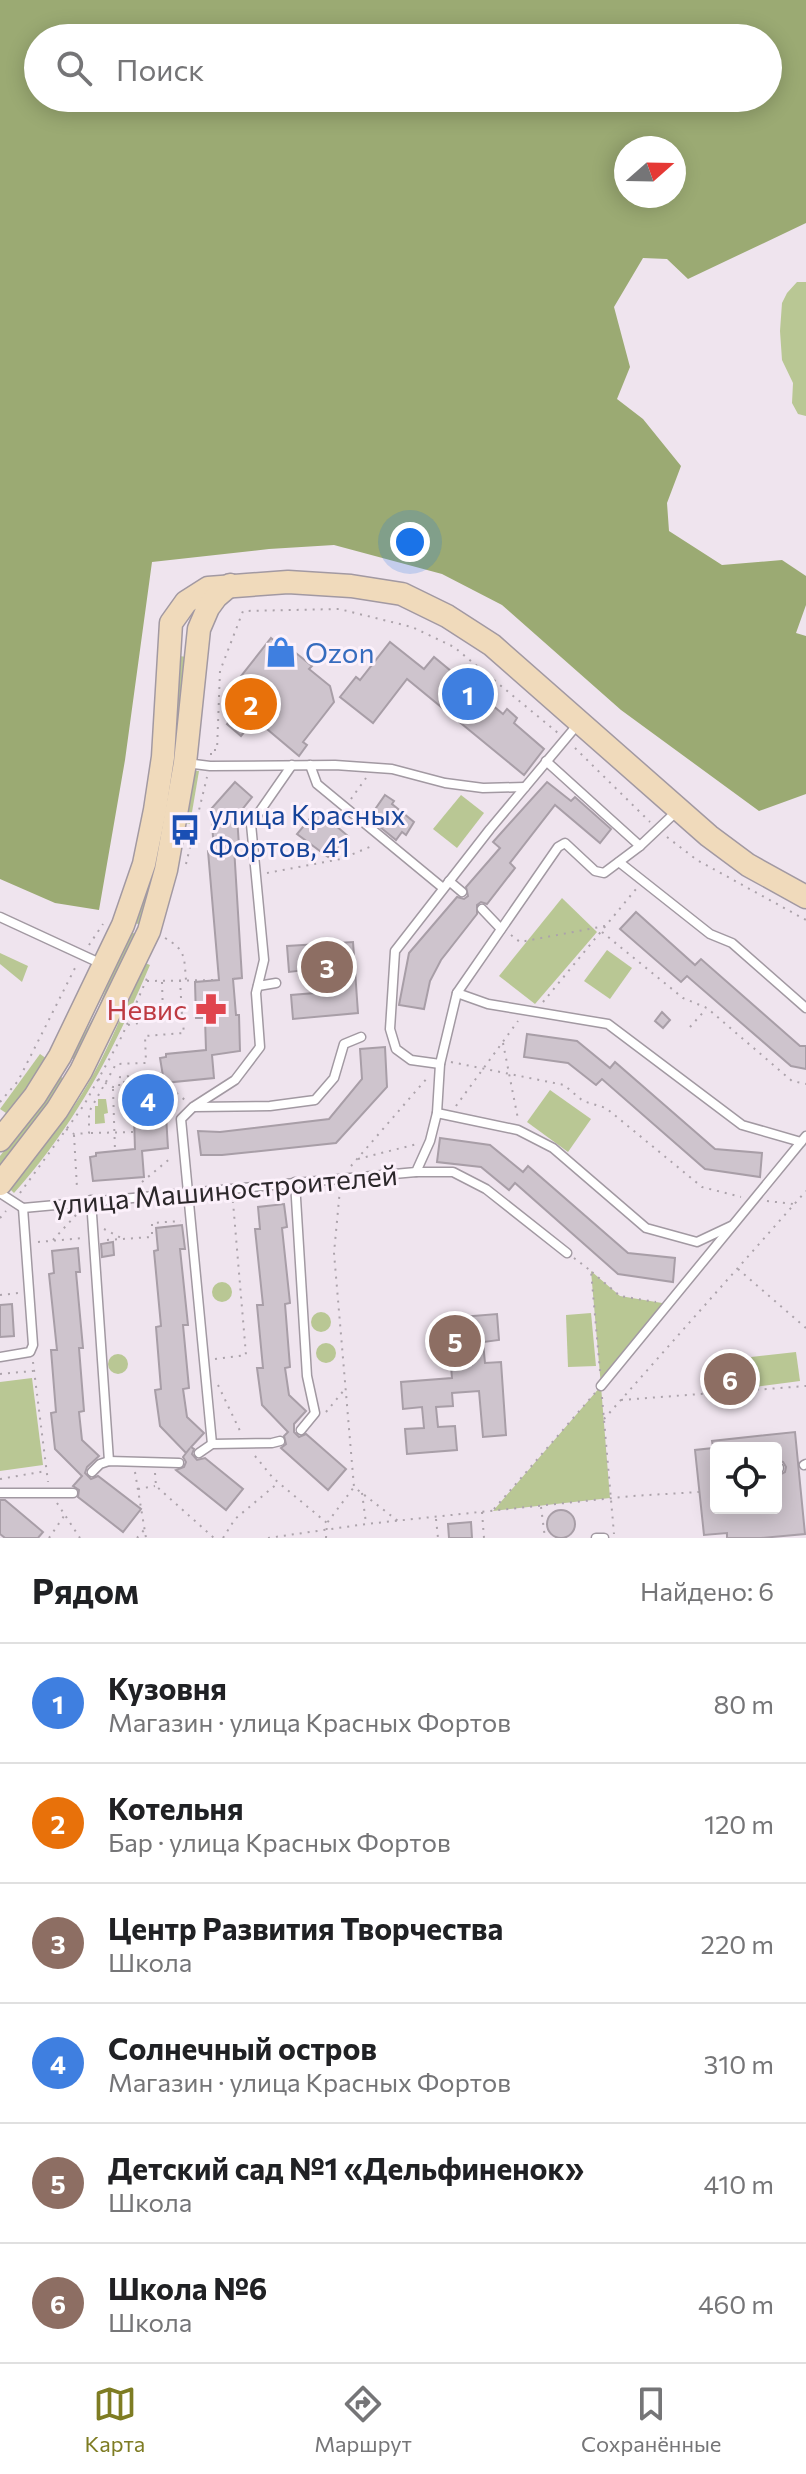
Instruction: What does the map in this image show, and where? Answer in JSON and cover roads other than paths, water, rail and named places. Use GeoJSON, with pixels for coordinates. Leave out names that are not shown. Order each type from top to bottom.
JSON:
{"type":"FeatureCollection","features":[{"type":"Feature","properties":{"kind":"street"},"geometry":{"type":"LineString","coordinates":[[0,1140],[35,1096],[60,1056],[123,925],[144,864],[155,810],[163,757],[171,623],[177,611],[208,588],[288,582],[351,586],[402,594],[447,616],[492,645],[678,811],[748,865],[806,897]]}},
{"type":"Feature","properties":{"kind":"street"},"geometry":{"type":"LineString","coordinates":[[0,1184],[90,1075],[149,931],[166,870],[185,763],[199,629],[208,608],[230,585]]}},
{"type":"Feature","properties":{"kind":"lane"},"geometry":{"type":"LineString","coordinates":[[441,1062],[411,1060],[396,1049],[390,1029],[395,951],[580,721]]}},
{"type":"Feature","properties":{"kind":"lane"},"geometry":{"type":"LineString","coordinates":[[546,761],[640,846]]}},
{"type":"Feature","properties":{"kind":"lane"},"geometry":{"type":"LineString","coordinates":[[185,763],[210,766],[373,767],[445,783],[483,788],[525,787]]}},
{"type":"Feature","properties":{"kind":"lane"},"geometry":{"type":"LineString","coordinates":[[212,1444],[181,1119],[193,1107],[235,1080],[260,1047],[259,981],[264,960],[251,824],[292,765]]}},
{"type":"Feature","properties":{"kind":"lane"},"geometry":{"type":"LineString","coordinates":[[310,765],[317,784],[384,840],[462,892]]}},
{"type":"Feature","properties":{"kind":"lane"},"geometry":{"type":"LineString","coordinates":[[678,811],[619,862],[710,934],[732,943],[806,1008]]}},
{"type":"Feature","properties":{"kind":"lane","name":"улица Машиностроителей"},"geometry":{"type":"LineString","coordinates":[[0,1193],[23,1208],[416,1172],[430,1141],[437,1113],[441,1062],[457,993],[558,847],[565,843],[595,871],[604,873],[619,862]]}},
{"type":"Feature","properties":{"kind":"lane"},"geometry":{"type":"LineString","coordinates":[[482,909],[501,929]]}},
{"type":"Feature","properties":{"kind":"lane"},"geometry":{"type":"LineString","coordinates":[[0,917],[104,966]]}},
{"type":"Feature","properties":{"kind":"lane"},"geometry":{"type":"LineString","coordinates":[[259,981],[276,983]]}},
{"type":"Feature","properties":{"kind":"lane"},"geometry":{"type":"LineString","coordinates":[[457,993],[488,1004],[608,1024],[742,1125],[803,1139],[601,1386]]}},
{"type":"Feature","properties":{"kind":"lane"},"geometry":{"type":"LineString","coordinates":[[193,1107],[270,1106],[315,1100],[334,1078],[344,1044],[358,1038],[355,1029]]}},
{"type":"Feature","properties":{"kind":"lane"},"geometry":{"type":"LineString","coordinates":[[60,1056],[90,1075]]}},
{"type":"Feature","properties":{"kind":"lane"},"geometry":{"type":"LineString","coordinates":[[437,1113],[520,1131],[553,1148],[646,1228],[697,1242],[731,1226]]}},
{"type":"Feature","properties":{"kind":"lane"},"geometry":{"type":"LineString","coordinates":[[416,1172],[453,1172],[486,1189],[567,1253]]}},
{"type":"Feature","properties":{"kind":"lane"},"geometry":{"type":"LineString","coordinates":[[295,1182],[307,1376],[315,1413],[301,1430]]}},
{"type":"Feature","properties":{"kind":"lane"},"geometry":{"type":"LineString","coordinates":[[91,1200],[109,1461]]}},
{"type":"Feature","properties":{"kind":"lane"},"geometry":{"type":"LineString","coordinates":[[0,1357],[30,1352],[31,1349],[23,1208]]}},
{"type":"Feature","properties":{"kind":"lane"},"geometry":{"type":"LineString","coordinates":[[199,1453],[212,1444],[280,1441]]}},
{"type":"Feature","properties":{"kind":"lane"},"geometry":{"type":"LineString","coordinates":[[92,1472],[109,1461],[179,1463]]}},
{"type":"Feature","properties":{"kind":"lane"},"geometry":{"type":"LineString","coordinates":[[0,1493],[73,1493]]}},
{"type":"Feature","properties":{"kind":"lane"},"geometry":{"type":"LineString","coordinates":[[596,1538],[604,1538]]}},
{"type":"Feature","properties":{"kind":"place","name":"Ozon"},"geometry":{"type":"Point","coordinates":[281,652]}},
{"type":"Feature","properties":{"kind":"place","name":"Кузовня"},"geometry":{"type":"Point","coordinates":[468,694]}},
{"type":"Feature","properties":{"kind":"place","name":"Котельня"},"geometry":{"type":"Point","coordinates":[251,704]}},
{"type":"Feature","properties":{"kind":"place","name":"улица Красных Фортов, 41"},"geometry":{"type":"Point","coordinates":[185,830]}},
{"type":"Feature","properties":{"kind":"place","name":"Центр Развития Творчества"},"geometry":{"type":"Point","coordinates":[327,967]}},
{"type":"Feature","properties":{"kind":"place","name":"Невис"},"geometry":{"type":"Point","coordinates":[211,1009]}},
{"type":"Feature","properties":{"kind":"place","name":"Солнечный остров"},"geometry":{"type":"Point","coordinates":[148,1100]}},
{"type":"Feature","properties":{"kind":"place","name":"Детский сад №1 «Дельфиненок»"},"geometry":{"type":"Point","coordinates":[455,1341]}},
{"type":"Feature","properties":{"kind":"place","name":"Школа №6"},"geometry":{"type":"Point","coordinates":[730,1379]}}]}
